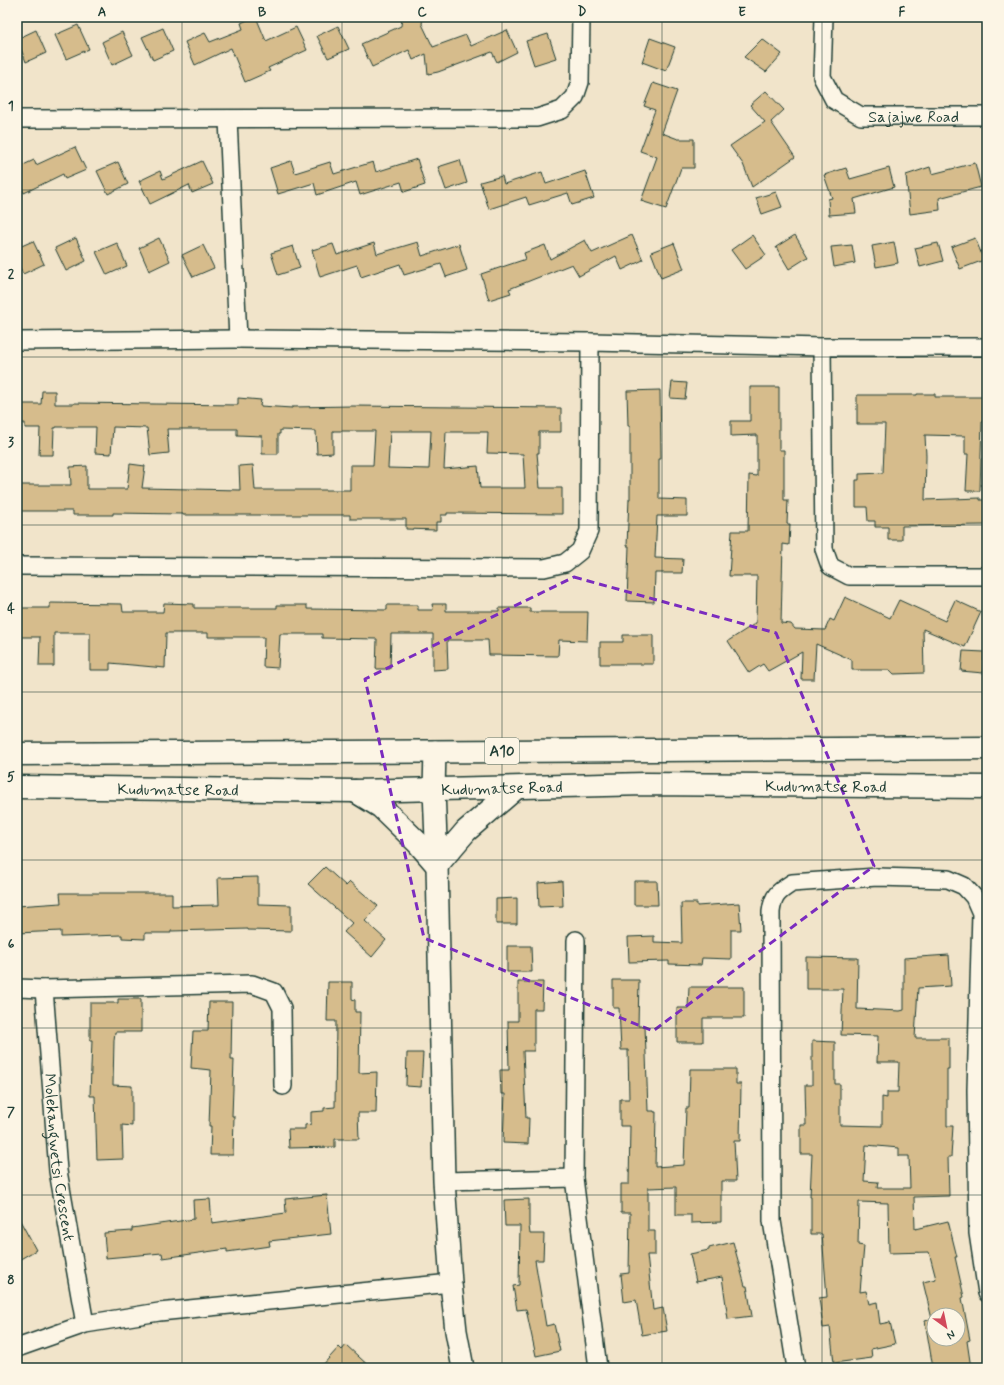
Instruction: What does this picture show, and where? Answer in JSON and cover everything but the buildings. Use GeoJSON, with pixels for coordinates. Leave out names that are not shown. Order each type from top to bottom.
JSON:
{"type":"FeatureCollection","features":[{"type":"Feature","properties":{"kind":"main road","name":"A10"},"geometry":{"type":"LineString","coordinates":[[17,754],[987,748]]}},
{"type":"Feature","properties":{"kind":"main road","name":"Kudumatse Road"},"geometry":{"type":"LineString","coordinates":[[17,787],[355,791],[645,784],[987,787]]}},
{"type":"Feature","properties":{"kind":"main road"},"geometry":{"type":"LineString","coordinates":[[355,791],[381,807],[418,843],[437,865],[466,831],[516,788]]}},
{"type":"Feature","properties":{"kind":"street"},"geometry":{"type":"LineString","coordinates":[[17,119],[537,118],[562,110],[575,97],[580,82],[581,17]]}},
{"type":"Feature","properties":{"kind":"street","name":"Sajajwe Road"},"geometry":{"type":"LineString","coordinates":[[824,17],[822,77],[834,100],[861,116],[987,116]]}},
{"type":"Feature","properties":{"kind":"street"},"geometry":{"type":"LineString","coordinates":[[228,119],[238,339]]}},
{"type":"Feature","properties":{"kind":"street"},"geometry":{"type":"LineString","coordinates":[[17,341],[238,339],[590,342],[822,347],[987,347]]}},
{"type":"Feature","properties":{"kind":"street"},"geometry":{"type":"LineString","coordinates":[[17,566],[544,568],[565,563],[580,551],[589,531],[590,342]]}},
{"type":"Feature","properties":{"kind":"street"},"geometry":{"type":"LineString","coordinates":[[822,347],[824,549],[830,566],[849,576],[987,576]]}},
{"type":"Feature","properties":{"kind":"street"},"geometry":{"type":"LineString","coordinates":[[435,751],[434,790],[444,1181],[451,1283],[456,1331],[463,1368]]}},
{"type":"Feature","properties":{"kind":"street"},"geometry":{"type":"LineString","coordinates":[[796,1368],[772,1221],[770,912],[772,900],[781,890],[792,883],[877,877],[948,878],[964,886],[974,897],[981,913],[976,1090],[978,1233],[987,1293]]}},
{"type":"Feature","properties":{"kind":"street"},"geometry":{"type":"LineString","coordinates":[[576,940],[574,1178],[598,1368]]}},
{"type":"Feature","properties":{"kind":"street"},"geometry":{"type":"LineString","coordinates":[[17,988],[44,989],[252,984],[274,992],[282,1008],[283,1086]]}},
{"type":"Feature","properties":{"kind":"street","name":"Molekangwetsi Crescent"},"geometry":{"type":"LineString","coordinates":[[44,989],[58,1171],[85,1324]]}},
{"type":"Feature","properties":{"kind":"street"},"geometry":{"type":"LineString","coordinates":[[444,1181],[574,1178]]}},
{"type":"Feature","properties":{"kind":"street"},"geometry":{"type":"LineString","coordinates":[[17,1348],[85,1324],[159,1312],[451,1283]]}},
{"type":"Feature","properties":{"kind":"highlighted area"},"geometry":{"type":"Polygon","coordinates":[[[574,577],[776,633],[874,866],[653,1031],[424,938],[365,679],[574,577]]]}}]}
